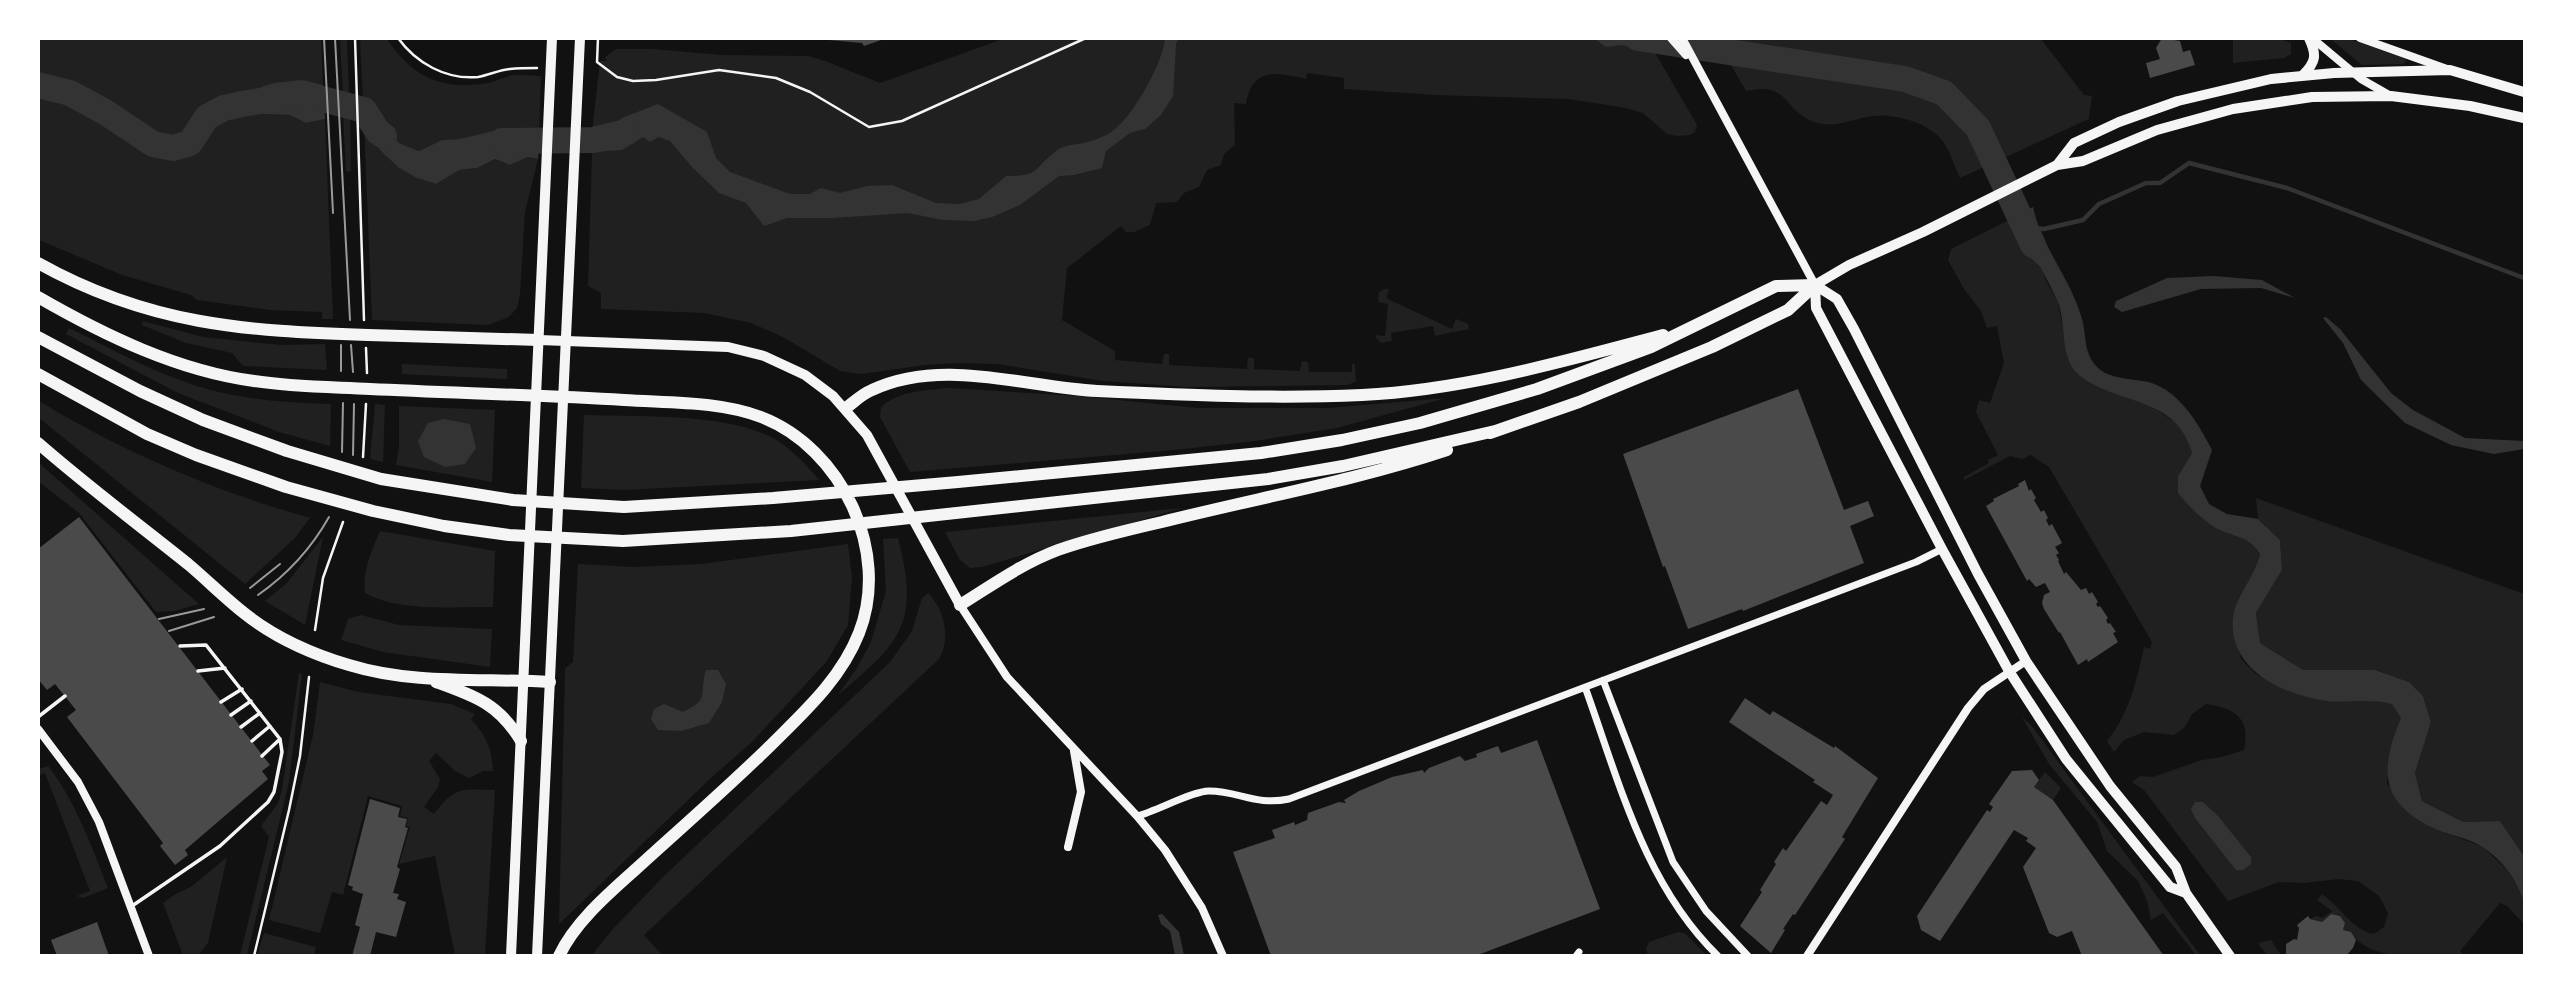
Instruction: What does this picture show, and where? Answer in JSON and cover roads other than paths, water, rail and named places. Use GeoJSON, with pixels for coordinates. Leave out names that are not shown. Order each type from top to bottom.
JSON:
{"type":"FeatureCollection","features":[{"type":"Feature","properties":{"kind":"highway"},"geometry":{"type":"LineString","coordinates":[[38,263],[73,282],[112,298],[183,318],[249,329],[539,340]]}},
{"type":"Feature","properties":{"kind":"highway"},"geometry":{"type":"LineString","coordinates":[[38,337],[140,391],[203,420],[287,452],[381,479],[513,500],[624,507],[773,498],[958,482],[1261,453],[1355,438],[1420,423],[1537,389],[1651,347],[1776,286],[1815,285]]}},
{"type":"Feature","properties":{"kind":"highway"},"geometry":{"type":"LineString","coordinates":[[960,604],[1017,569],[1058,550],[1232,504],[1399,466],[1579,402],[1700,353],[1788,310],[1815,285]]}},
{"type":"Feature","properties":{"kind":"highway"},"geometry":{"type":"LineString","coordinates":[[38,297],[76,319],[145,351],[226,376],[290,385],[614,400],[733,410],[761,417],[797,436],[819,456],[845,492],[863,529],[870,561],[869,595],[859,632],[842,666],[815,702],[612,890],[587,917],[559,956]]}},
{"type":"Feature","properties":{"kind":"highway"},"geometry":{"type":"LineString","coordinates":[[846,408],[882,386],[939,376],[972,376],[1093,391],[1197,395],[1304,397],[1405,391],[1536,367],[1661,336],[1707,321]]}},
{"type":"Feature","properties":{"kind":"highway"},"geometry":{"type":"LineString","coordinates":[[38,374],[148,434],[286,488],[444,526],[509,535],[623,541],[791,531],[1268,479],[1343,466],[1495,430]]}},
{"type":"Feature","properties":{"kind":"highway"},"geometry":{"type":"LineString","coordinates":[[38,443],[244,613],[273,632],[323,656],[378,672],[429,680],[550,682]]}},
{"type":"Feature","properties":{"kind":"highway"},"geometry":{"type":"LineString","coordinates":[[429,680],[491,705],[505,718],[521,741]]}},
{"type":"Feature","properties":{"kind":"main road"},"geometry":{"type":"LineString","coordinates":[[511,956],[552,38]]}},
{"type":"Feature","properties":{"kind":"main road"},"geometry":{"type":"LineString","coordinates":[[537,956],[580,38]]}},
{"type":"Feature","properties":{"kind":"main road"},"geometry":{"type":"LineString","coordinates":[[2303,75],[2315,61],[2311,38]]}},
{"type":"Feature","properties":{"kind":"main road"},"geometry":{"type":"LineString","coordinates":[[2057,165],[2074,143],[2148,111],[2219,90],[2303,75],[2450,69],[2525,92]]}},
{"type":"Feature","properties":{"kind":"main road"},"geometry":{"type":"LineString","coordinates":[[1815,285],[1849,265],[2057,165],[2083,161],[2157,130],[2233,109],[2312,97],[2391,96],[2470,106],[2525,118]]}},
{"type":"Feature","properties":{"kind":"main road"},"geometry":{"type":"LineString","coordinates":[[1815,285],[1816,308],[1824,324],[2009,671],[2066,759],[2095,796],[2170,887],[2186,893]]}},
{"type":"Feature","properties":{"kind":"main road"},"geometry":{"type":"LineString","coordinates":[[1815,285],[1837,299],[1927,469],[1978,574],[2026,661],[2110,786],[2176,867],[2186,893],[2230,956]]}},
{"type":"Feature","properties":{"kind":"main road"},"geometry":{"type":"LineString","coordinates":[[539,340],[716,346],[752,352],[805,375],[846,408],[876,449],[960,604]]}},
{"type":"Feature","properties":{"kind":"street"},"geometry":{"type":"LineString","coordinates":[[1671,38],[1696,65]]}},
{"type":"Feature","properties":{"kind":"street"},"geometry":{"type":"LineString","coordinates":[[1682,38],[1815,285]]}},
{"type":"Feature","properties":{"kind":"street"},"geometry":{"type":"LineString","coordinates":[[2311,38],[2371,87],[2391,96]]}},
{"type":"Feature","properties":{"kind":"street"},"geometry":{"type":"LineString","coordinates":[[2360,38],[2450,69]]}},
{"type":"Feature","properties":{"kind":"street"},"geometry":{"type":"LineString","coordinates":[[1138,816],[1205,791],[1224,792],[1267,802],[1289,799],[1916,562],[1942,549]]}},
{"type":"Feature","properties":{"kind":"street"},"geometry":{"type":"LineString","coordinates":[[960,604],[1007,677],[1138,816],[1186,880],[1223,956]]}},
{"type":"Feature","properties":{"kind":"street"},"geometry":{"type":"LineString","coordinates":[[1807,956],[1968,708],[1984,689],[2026,661]]}},
{"type":"Feature","properties":{"kind":"street"},"geometry":{"type":"LineString","coordinates":[[1603,680],[1673,862],[1706,911],[1748,956]]}},
{"type":"Feature","properties":{"kind":"street"},"geometry":{"type":"LineString","coordinates":[[1585,687],[1638,836],[1655,872],[1686,920],[1718,956]]}},
{"type":"Feature","properties":{"kind":"street"},"geometry":{"type":"LineString","coordinates":[[38,729],[86,795],[99,822],[149,956]]}},
{"type":"Feature","properties":{"kind":"street"},"geometry":{"type":"LineString","coordinates":[[1068,847],[1080,792],[1073,748]]}},
{"type":"Feature","properties":{"kind":"lane"},"geometry":{"type":"LineString","coordinates":[[131,908],[220,846],[268,802],[274,792],[278,774],[282,752],[280,739],[242,689],[206,645],[180,646]]}},
{"type":"Feature","properties":{"kind":"lane"},"geometry":{"type":"LineString","coordinates":[[198,671],[225,668]]}},
{"type":"Feature","properties":{"kind":"lane"},"geometry":{"type":"LineString","coordinates":[[221,702],[242,689]]}},
{"type":"Feature","properties":{"kind":"lane"},"geometry":{"type":"LineString","coordinates":[[38,717],[65,696]]}},
{"type":"Feature","properties":{"kind":"lane"},"geometry":{"type":"LineString","coordinates":[[231,715],[251,701]]}},
{"type":"Feature","properties":{"kind":"lane"},"geometry":{"type":"LineString","coordinates":[[241,727],[260,713]]}},
{"type":"Feature","properties":{"kind":"lane"},"geometry":{"type":"LineString","coordinates":[[252,741],[270,726]]}},
{"type":"Feature","properties":{"kind":"lane"},"geometry":{"type":"LineString","coordinates":[[262,755],[280,739]]}},
{"type":"Feature","properties":{"kind":"waterway"},"geometry":{"type":"LineString","coordinates":[[1638,38],[1905,79],[1944,93],[1978,128],[2033,245]]}},
{"type":"Feature","properties":{"kind":"waterway"},"geometry":{"type":"LineString","coordinates":[[38,85],[70,93],[105,112],[153,144],[173,148],[190,143],[207,117],[224,108],[304,94],[364,110],[378,132],[384,136]]}},
{"type":"Feature","properties":{"kind":"waterway"},"geometry":{"type":"LineString","coordinates":[[502,141],[593,140],[627,132]]}},
{"type":"Feature","properties":{"kind":"waterway"},"geometry":{"type":"LineString","coordinates":[[2035,228],[2044,229],[2083,220],[2099,204],[2146,183],[2160,183],[2189,163],[2287,188],[2524,278]]}},
{"type":"Feature","properties":{"kind":"tram line"},"geometry":{"type":"LineString","coordinates":[[324,38],[333,213]]}},
{"type":"Feature","properties":{"kind":"tram line"},"geometry":{"type":"LineString","coordinates":[[335,38],[350,320]]}},
{"type":"Feature","properties":{"kind":"tram line"},"geometry":{"type":"LineString","coordinates":[[341,345],[341,371]]}},
{"type":"Feature","properties":{"kind":"tram line"},"geometry":{"type":"LineString","coordinates":[[351,345],[353,372]]}},
{"type":"Feature","properties":{"kind":"tram line"},"geometry":{"type":"LineString","coordinates":[[342,452],[343,403]]}},
{"type":"Feature","properties":{"kind":"tram line"},"geometry":{"type":"LineString","coordinates":[[353,455],[354,404]]}},
{"type":"Feature","properties":{"kind":"tram line"},"geometry":{"type":"LineString","coordinates":[[258,595],[298,560],[329,517]]}},
{"type":"Feature","properties":{"kind":"tram line"},"geometry":{"type":"LineString","coordinates":[[250,588],[280,564]]}},
{"type":"Feature","properties":{"kind":"tram line"},"geometry":{"type":"LineString","coordinates":[[159,619],[204,609]]}},
{"type":"Feature","properties":{"kind":"tram line"},"geometry":{"type":"LineString","coordinates":[[169,631],[214,617]]}}]}
